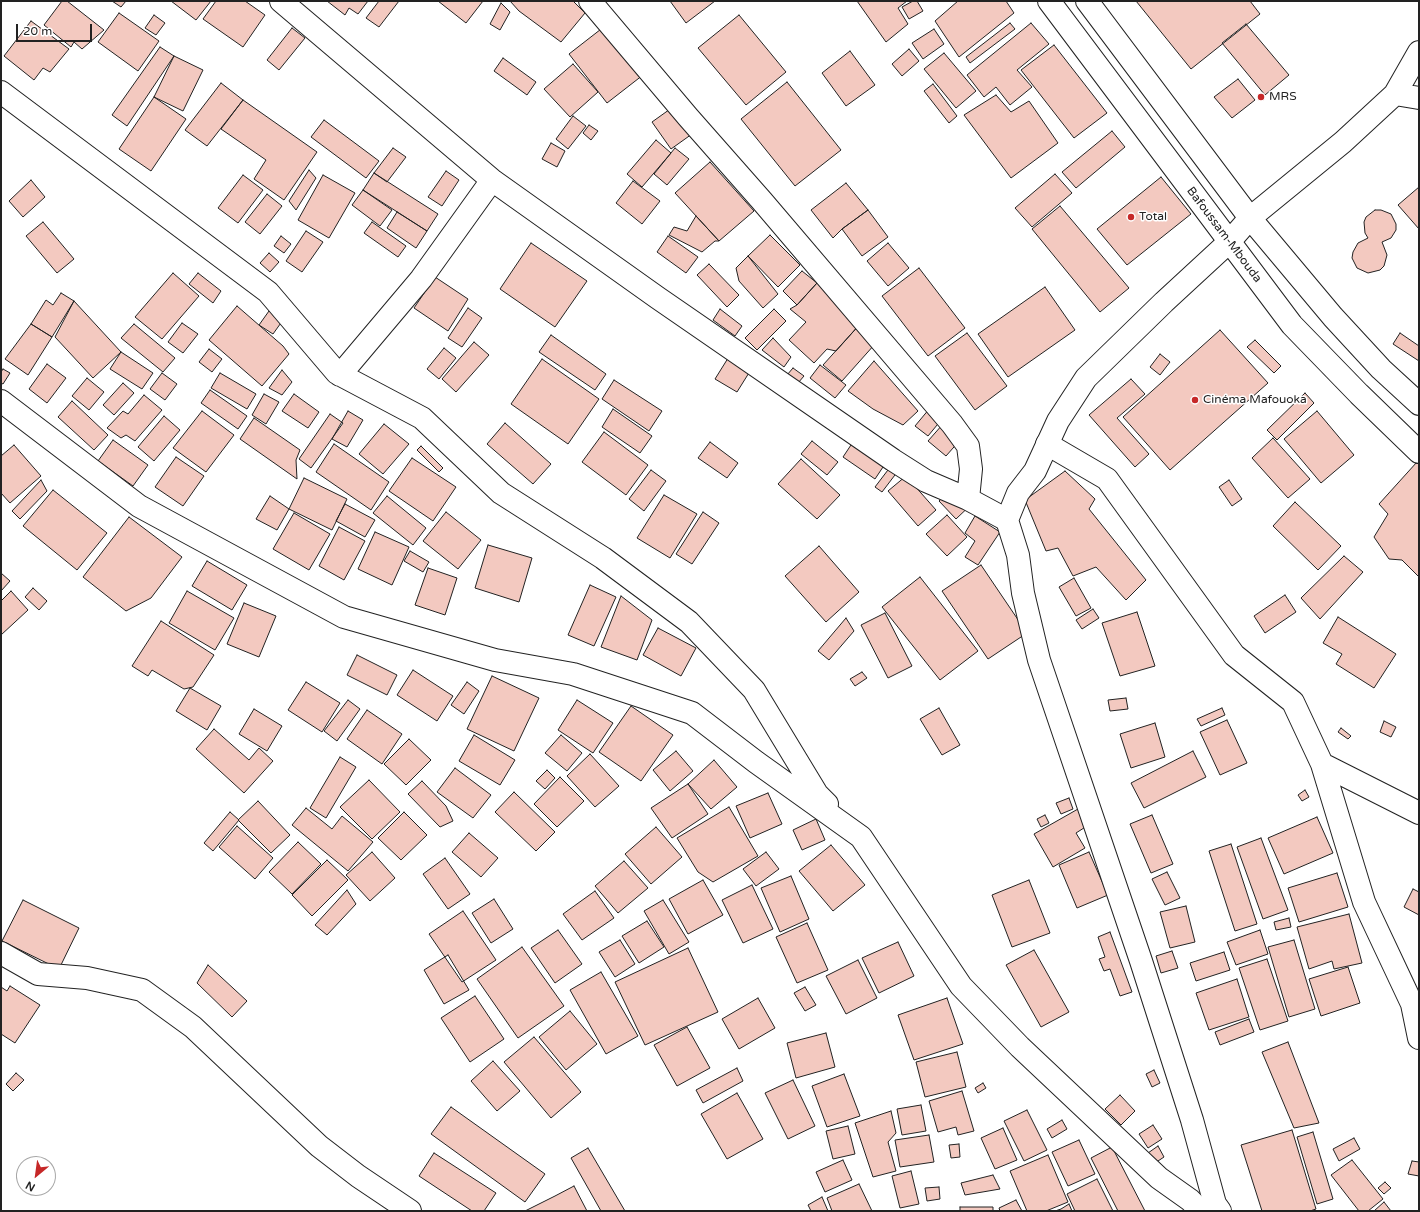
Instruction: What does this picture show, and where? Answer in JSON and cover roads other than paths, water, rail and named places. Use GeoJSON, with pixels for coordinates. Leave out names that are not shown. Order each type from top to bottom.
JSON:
{"type":"FeatureCollection","features":[{"type":"Feature","properties":{"kind":"main road"},"geometry":{"type":"LineString","coordinates":[[281,1],[492,180],[658,298],[893,460],[926,481],[968,499],[1007,520]]}},
{"type":"Feature","properties":{"kind":"main road"},"geometry":{"type":"LineString","coordinates":[[590,1],[688,117],[768,207],[952,424],[968,446],[971,469],[968,499]]}},
{"type":"Feature","properties":{"kind":"main road","name":"Bafoussam-Mbouda"},"geometry":{"type":"LineString","coordinates":[[1049,1],[1292,324],[1359,394],[1419,452]]}},
{"type":"Feature","properties":{"kind":"main road"},"geometry":{"type":"LineString","coordinates":[[1087,1],[1250,218],[1338,323],[1381,369],[1419,404]]}},
{"type":"Feature","properties":{"kind":"main road"},"geometry":{"type":"LineString","coordinates":[[1220,1211],[1215,1204],[1192,1120],[1141,962],[1039,660],[1023,593],[1018,555],[1007,520],[1018,493],[1035,471],[1058,421],[1086,378],[1164,302],[1229,242],[1250,218],[1343,142],[1395,94],[1419,52]]}},
{"type":"Feature","properties":{"kind":"main road"},"geometry":{"type":"LineString","coordinates":[[1,92],[268,292],[340,375],[422,418],[501,493],[603,558],[689,622],[754,690],[817,794],[861,837],[961,986],[1020,1047],[1159,1178],[1190,1200],[1201,1211]]}},
{"type":"Feature","properties":{"kind":"main road"},"geometry":{"type":"LineString","coordinates":[[1395,94],[1419,98]]}},
{"type":"Feature","properties":{"kind":"main road"},"geometry":{"type":"LineString","coordinates":[[340,375],[421,279],[492,180]]}},
{"type":"Feature","properties":{"kind":"main road"},"geometry":{"type":"LineString","coordinates":[[1,401],[139,506],[344,617],[495,660],[573,674],[692,713],[756,762],[861,837]]}},
{"type":"Feature","properties":{"kind":"main road"},"geometry":{"type":"LineString","coordinates":[[1047,444],[1107,479],[1234,655],[1293,702],[1322,764],[1364,902],[1416,1006],[1419,1038]]}},
{"type":"Feature","properties":{"kind":"main road"},"geometry":{"type":"LineString","coordinates":[[1322,764],[1419,813]]}},
{"type":"Feature","properties":{"kind":"main road"},"geometry":{"type":"LineString","coordinates":[[1,953],[38,974],[88,978],[142,990],[193,1027],[319,1146],[358,1176],[410,1211]]}},
{"type":"Feature","properties":{"kind":"place","name":"MRS"},"geometry":{"type":"Point","coordinates":[1261,97]}},
{"type":"Feature","properties":{"kind":"place","name":"Total"},"geometry":{"type":"Point","coordinates":[1131,217]}},
{"type":"Feature","properties":{"kind":"place","name":"Cinéma Mafouoka"},"geometry":{"type":"Point","coordinates":[1195,400]}}]}
